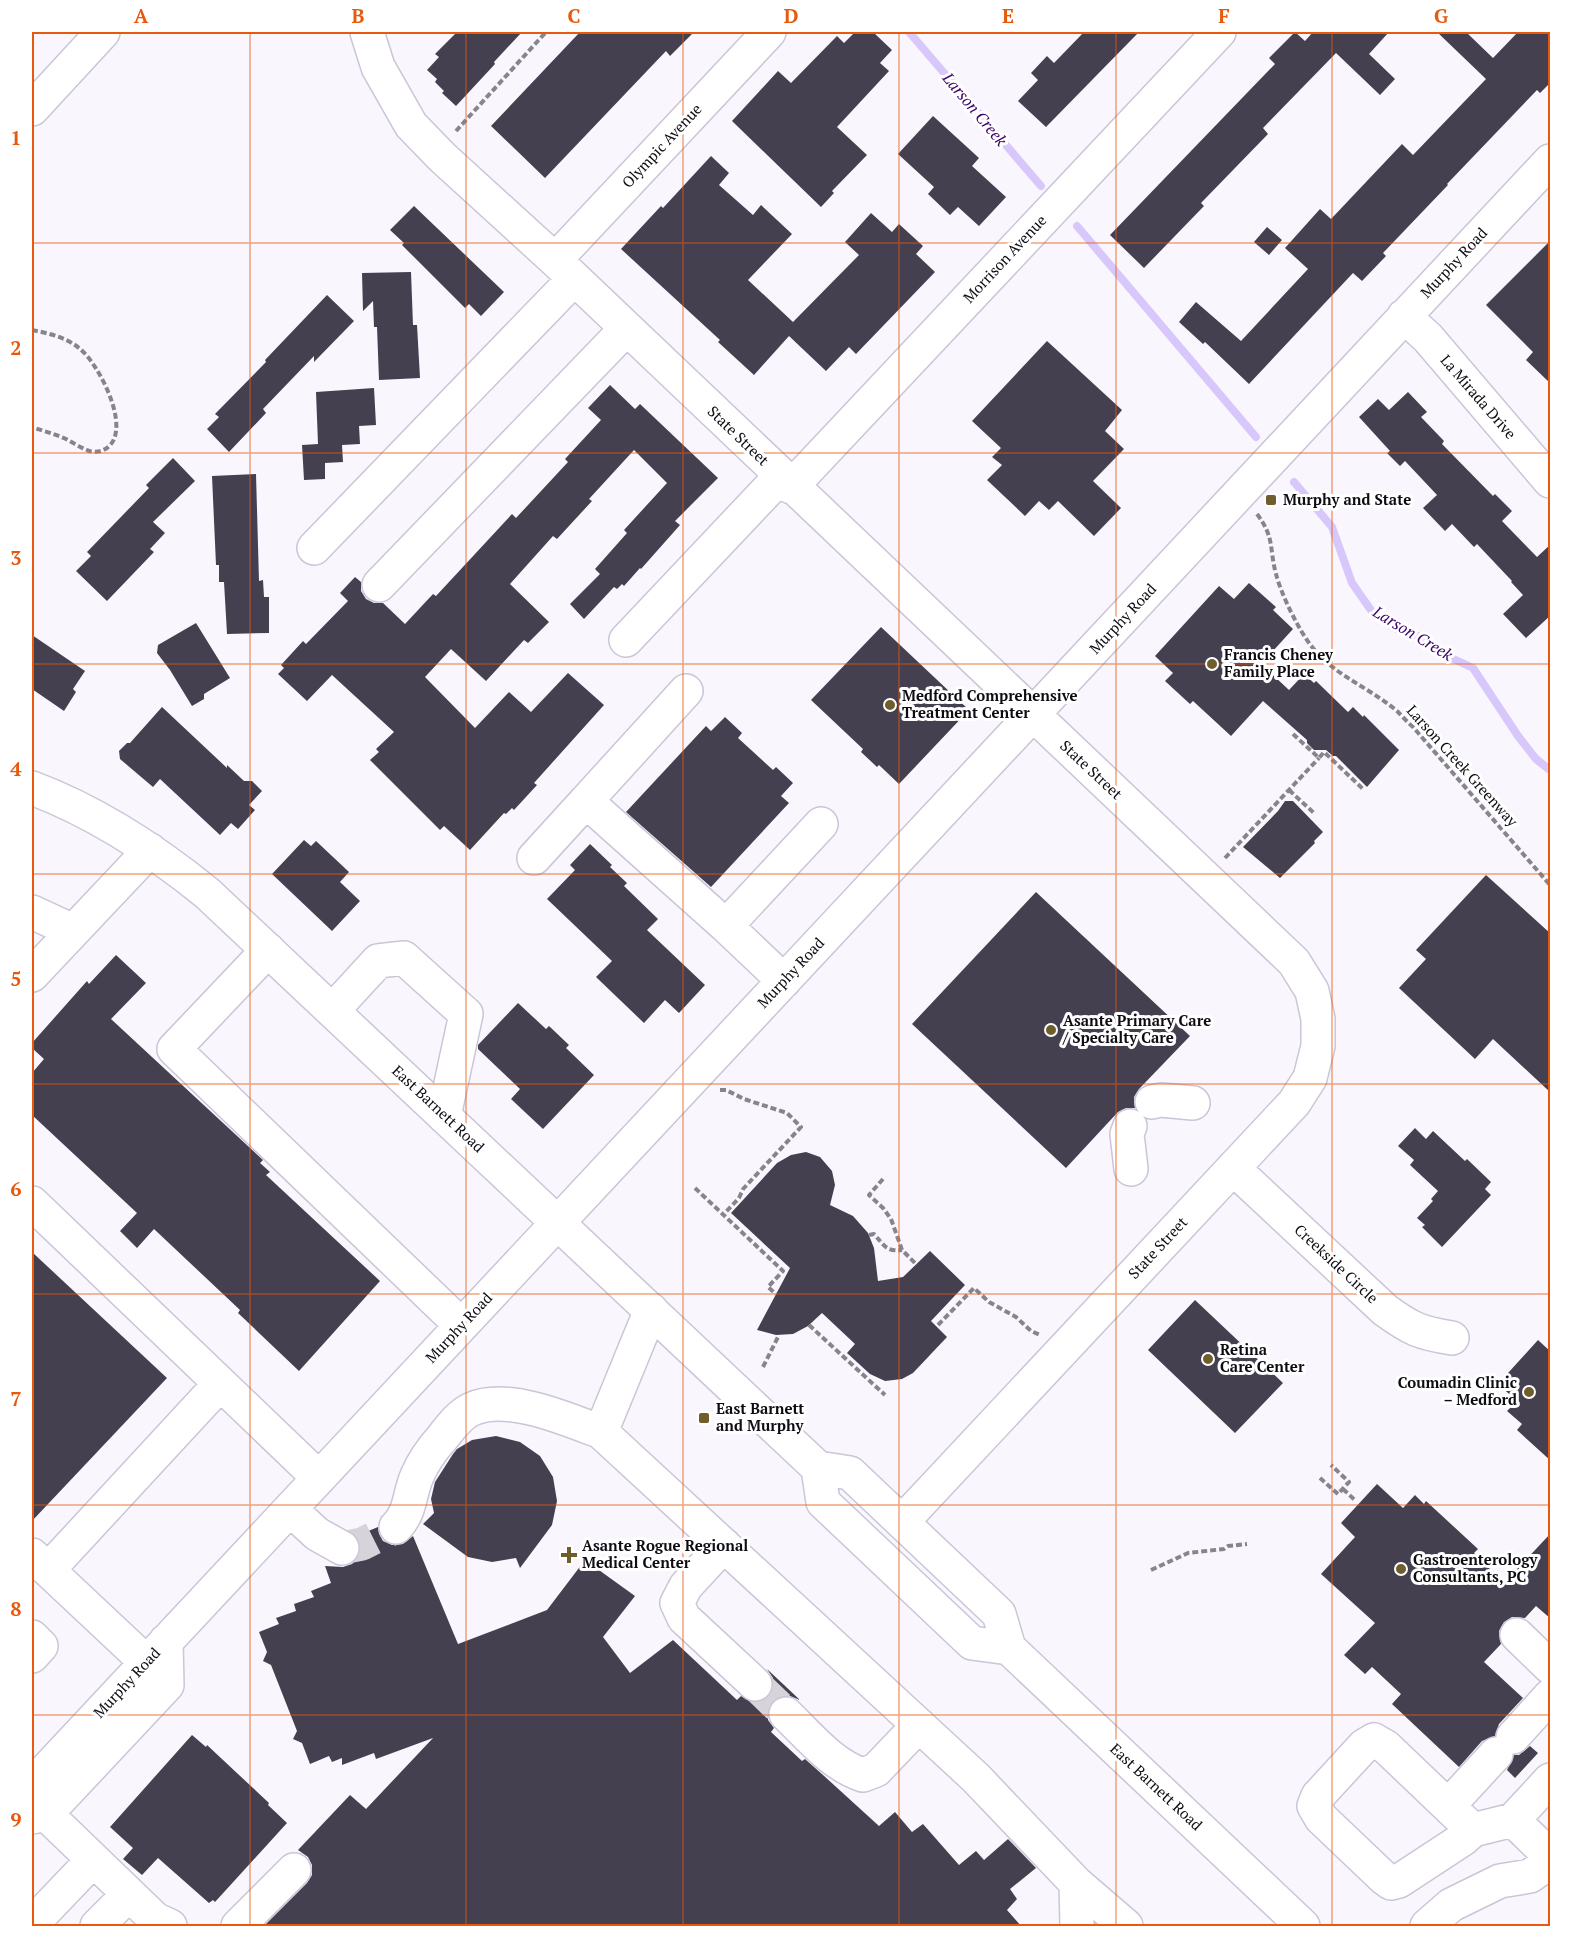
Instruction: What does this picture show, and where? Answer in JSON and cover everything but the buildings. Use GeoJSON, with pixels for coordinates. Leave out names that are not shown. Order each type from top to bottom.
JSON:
{"type":"FeatureCollection","features":[{"type":"Feature","properties":{"kind":"street"},"geometry":{"type":"LineString","coordinates":[[32,109],[103,32]]}},
{"type":"Feature","properties":{"kind":"street","name":"State Street"},"geometry":{"type":"LineString","coordinates":[[367,32],[378,68],[394,98],[411,124],[437,151],[1294,962],[1312,991],[1318,1019],[1318,1047],[1310,1078],[1294,1103],[902,1522]]}},
{"type":"Feature","properties":{"kind":"street","name":"Olympic Avenue"},"geometry":{"type":"LineString","coordinates":[[314,548],[564,270],[769,32]]}},
{"type":"Feature","properties":{"kind":"street","name":"Morrison Avenue"},"geometry":{"type":"LineString","coordinates":[[627,640],[786,481],[1219,32]]}},
{"type":"Feature","properties":{"kind":"street","name":"Murphy Road"},"geometry":{"type":"LineString","coordinates":[[156,1652],[1551,161]]}},
{"type":"Feature","properties":{"kind":"street","name":"La Mirada Drive"},"geometry":{"type":"LineString","coordinates":[[1404,316],[1428,338],[1551,481]]}},
{"type":"Feature","properties":{"kind":"street"},"geometry":{"type":"LineString","coordinates":[[379,585],[626,329]]}},
{"type":"Feature","properties":{"kind":"street"},"geometry":{"type":"LineString","coordinates":[[534,858],[686,691]]}},
{"type":"Feature","properties":{"kind":"street","name":"East Barnett Road"},"geometry":{"type":"LineString","coordinates":[[32,788],[130,836],[207,893],[818,1468]]}},
{"type":"Feature","properties":{"kind":"street"},"geometry":{"type":"LineString","coordinates":[[586,801],[784,981]]}},
{"type":"Feature","properties":{"kind":"street"},"geometry":{"type":"LineString","coordinates":[[726,926],[821,824]]}},
{"type":"Feature","properties":{"kind":"street"},"geometry":{"type":"LineString","coordinates":[[32,975],[150,850]]}},
{"type":"Feature","properties":{"kind":"street"},"geometry":{"type":"LineString","coordinates":[[32,912],[73,931]]}},
{"type":"Feature","properties":{"kind":"street"},"geometry":{"type":"LineString","coordinates":[[268,950],[174,1049],[461,1325]]}},
{"type":"Feature","properties":{"kind":"street"},"geometry":{"type":"LineString","coordinates":[[333,1010],[378,961],[404,958],[466,1014],[444,1116]]}},
{"type":"Feature","properties":{"kind":"street"},"geometry":{"type":"LineString","coordinates":[[1152,1102],[1161,1100],[1193,1103]]}},
{"type":"Feature","properties":{"kind":"street"},"geometry":{"type":"LineString","coordinates":[[1130,1126],[1127,1134],[1131,1169]]}},
{"type":"Feature","properties":{"kind":"street","name":"Creekside Circle"},"geometry":{"type":"LineString","coordinates":[[1233,1168],[1386,1310],[1405,1324],[1423,1333],[1452,1338]]}},
{"type":"Feature","properties":{"kind":"street"},"geometry":{"type":"LineString","coordinates":[[32,1203],[319,1478]]}},
{"type":"Feature","properties":{"kind":"street"},"geometry":{"type":"LineString","coordinates":[[601,1432],[651,1310]]}},
{"type":"Feature","properties":{"kind":"street"},"geometry":{"type":"LineString","coordinates":[[170,1926],[155,1919],[36,1806],[167,1685],[156,1652],[40,1562],[220,1384]]}},
{"type":"Feature","properties":{"kind":"street"},"geometry":{"type":"LineString","coordinates":[[396,1527],[406,1513],[417,1477],[431,1451],[453,1424],[471,1409],[494,1403],[521,1405],[601,1432],[976,1778],[1076,1883],[1126,1926]]}},
{"type":"Feature","properties":{"kind":"street"},"geometry":{"type":"LineString","coordinates":[[818,1468],[850,1473],[902,1522],[999,1614],[1009,1648],[972,1644],[823,1502],[818,1468]]}},
{"type":"Feature","properties":{"kind":"street"},"geometry":{"type":"LineString","coordinates":[[290,1509],[317,1534],[342,1548]]}},
{"type":"Feature","properties":{"kind":"street"},"geometry":{"type":"LineString","coordinates":[[724,1545],[686,1586],[677,1603],[684,1618],[754,1684]]}},
{"type":"Feature","properties":{"kind":"street"},"geometry":{"type":"LineString","coordinates":[[1518,1635],[1551,1667]]}},
{"type":"Feature","properties":{"kind":"street"},"geometry":{"type":"LineString","coordinates":[[32,1637],[41,1646],[32,1656]]}},
{"type":"Feature","properties":{"kind":"street","name":"East Barnett Road"},"geometry":{"type":"LineString","coordinates":[[1009,1648],[1302,1926]]}},
{"type":"Feature","properties":{"kind":"street"},"geometry":{"type":"LineString","coordinates":[[1448,1806],[1551,1696]]}},
{"type":"Feature","properties":{"kind":"street"},"geometry":{"type":"LineString","coordinates":[[786,1714],[834,1759],[851,1771],[863,1775],[876,1770],[919,1725]]}},
{"type":"Feature","properties":{"kind":"street"},"geometry":{"type":"LineString","coordinates":[[1473,1830],[1386,1747],[1374,1740],[1364,1746],[1317,1796],[1314,1806],[1321,1818],[1392,1883],[1464,1839],[1473,1830],[1513,1820],[1551,1780]]}},
{"type":"Feature","properties":{"kind":"street"},"geometry":{"type":"LineString","coordinates":[[1513,1820],[1544,1865]]}},
{"type":"Feature","properties":{"kind":"street"},"geometry":{"type":"LineString","coordinates":[[32,1924],[93,1860]]}},
{"type":"Feature","properties":{"kind":"street"},"geometry":{"type":"LineString","coordinates":[[1427,1926],[1452,1905],[1500,1881],[1544,1865]]}},
{"type":"Feature","properties":{"kind":"street"},"geometry":{"type":"LineString","coordinates":[[1462,1926],[1521,1892],[1544,1865]]}},
{"type":"Feature","properties":{"kind":"street"},"geometry":{"type":"LineString","coordinates":[[238,1926],[294,1870]]}},
{"type":"Feature","properties":{"kind":"street"},"geometry":{"type":"LineString","coordinates":[[1076,1883],[1077,1926]]}},
{"type":"Feature","properties":{"kind":"street"},"geometry":{"type":"LineString","coordinates":[[97,1926],[129,1894]]}},
{"type":"Feature","properties":{"kind":"path"},"geometry":{"type":"LineString","coordinates":[[437,151],[546,32]]}},
{"type":"Feature","properties":{"kind":"path"},"geometry":{"type":"LineString","coordinates":[[32,330],[53,334],[79,347],[90,360],[113,404],[117,429],[114,441],[101,451],[89,452],[69,440],[32,427]]}},
{"type":"Feature","properties":{"kind":"path","name":"Larson Creek Greenway"},"geometry":{"type":"LineString","coordinates":[[1239,495],[1268,530],[1276,577],[1303,635],[1315,651],[1340,674],[1401,716],[1551,885]]}},
{"type":"Feature","properties":{"kind":"path"},"geometry":{"type":"LineString","coordinates":[[1293,734],[1319,758]]}},
{"type":"Feature","properties":{"kind":"path"},"geometry":{"type":"LineString","coordinates":[[1222,861],[1324,752],[1363,789]]}},
{"type":"Feature","properties":{"kind":"path"},"geometry":{"type":"LineString","coordinates":[[1289,790],[1315,814]]}},
{"type":"Feature","properties":{"kind":"path"},"geometry":{"type":"LineString","coordinates":[[717,1090],[726,1090],[744,1099],[787,1113],[801,1127],[723,1215]]}},
{"type":"Feature","properties":{"kind":"path"},"geometry":{"type":"LineString","coordinates":[[883,1179],[869,1195],[891,1219],[903,1250],[917,1265]]}},
{"type":"Feature","properties":{"kind":"path"},"geometry":{"type":"LineString","coordinates":[[695,1188],[783,1271],[768,1287],[776,1294]]}},
{"type":"Feature","properties":{"kind":"path"},"geometry":{"type":"LineString","coordinates":[[869,1235],[874,1234],[887,1249],[903,1250]]}},
{"type":"Feature","properties":{"kind":"path"},"geometry":{"type":"LineString","coordinates":[[938,1325],[974,1287],[989,1302],[1016,1317],[1031,1331]]}},
{"type":"Feature","properties":{"kind":"path"},"geometry":{"type":"LineString","coordinates":[[809,1325],[885,1395]]}},
{"type":"Feature","properties":{"kind":"path"},"geometry":{"type":"LineString","coordinates":[[763,1367],[779,1335]]}},
{"type":"Feature","properties":{"kind":"path"},"geometry":{"type":"LineString","coordinates":[[1320,1478],[1338,1494],[1343,1489],[1349,1482],[1331,1466]]}},
{"type":"Feature","properties":{"kind":"path"},"geometry":{"type":"LineString","coordinates":[[1343,1489],[1356,1501]]}},
{"type":"Feature","properties":{"kind":"path"},"geometry":{"type":"LineString","coordinates":[[1150,1570],[1188,1553],[1247,1544]]}},
{"type":"Feature","properties":{"kind":"waterway","name":"Larson Creek"},"geometry":{"type":"LineString","coordinates":[[909,32],[1041,186]]}},
{"type":"Feature","properties":{"kind":"waterway","name":"Larson Creek"},"geometry":{"type":"LineString","coordinates":[[1077,226],[1256,437]]}},
{"type":"Feature","properties":{"kind":"waterway","name":"Larson Creek"},"geometry":{"type":"LineString","coordinates":[[1294,482],[1332,527],[1352,583],[1373,613],[1394,628],[1418,636],[1443,654],[1473,668],[1518,736],[1536,759],[1550,770]]}},
{"type":"Feature","properties":{"kind":"tunnel"},"geometry":{"type":"LineString","coordinates":[[342,1548],[362,1544],[396,1527]]}},
{"type":"Feature","properties":{"kind":"tunnel"},"geometry":{"type":"LineString","coordinates":[[755,1684],[786,1714]]}},
{"type":"Feature","properties":{"kind":"place","name":"Murphy and State"},"geometry":{"type":"Point","coordinates":[1271,500]}},
{"type":"Feature","properties":{"kind":"place","name":"Francis Cheney Family Place"},"geometry":{"type":"Point","coordinates":[1212,664]}},
{"type":"Feature","properties":{"kind":"place","name":"Medford Comprehensive Treatment Center"},"geometry":{"type":"Point","coordinates":[890,705]}},
{"type":"Feature","properties":{"kind":"place","name":"Asante Primary Care / Specialty Care"},"geometry":{"type":"Point","coordinates":[1051,1030]}},
{"type":"Feature","properties":{"kind":"place","name":"Retina Care Center"},"geometry":{"type":"Point","coordinates":[1208,1359]}},
{"type":"Feature","properties":{"kind":"place","name":"Coumadin Clinic – Medford"},"geometry":{"type":"Point","coordinates":[1529,1392]}},
{"type":"Feature","properties":{"kind":"place","name":"East Barnett and Murphy"},"geometry":{"type":"Point","coordinates":[704,1418]}},
{"type":"Feature","properties":{"kind":"place","name":"Asante Rogue Regional Medical Center"},"geometry":{"type":"Point","coordinates":[569,1555]}},
{"type":"Feature","properties":{"kind":"place","name":"Gastroenterology Consultants, PC"},"geometry":{"type":"Point","coordinates":[1401,1569]}}]}
